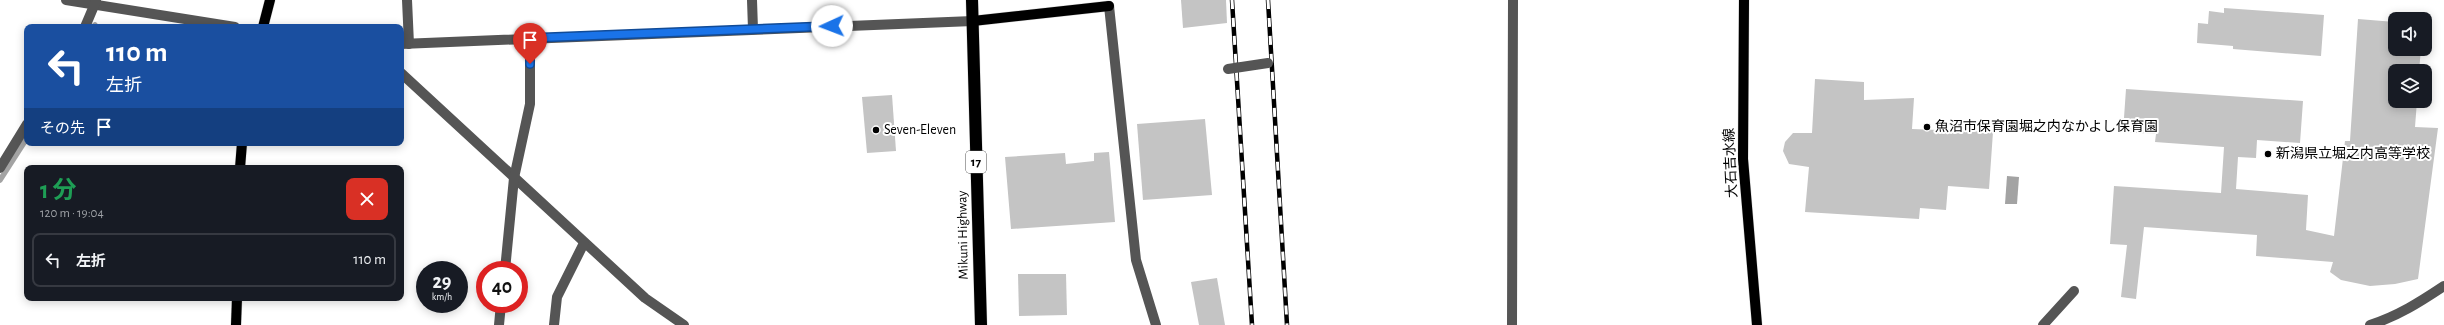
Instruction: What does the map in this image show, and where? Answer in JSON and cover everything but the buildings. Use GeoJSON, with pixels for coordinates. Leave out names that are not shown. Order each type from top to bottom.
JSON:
{"type":"FeatureCollection","features":[{"type":"Feature","properties":{"kind":"highway","name":"Mikuni Highway"},"geometry":{"type":"LineString","coordinates":[[972,0],[980,325]]}},
{"type":"Feature","properties":{"kind":"main road"},"geometry":{"type":"LineString","coordinates":[[264,24],[270,0]]}},
{"type":"Feature","properties":{"kind":"main road","name":"大石吉水線"},"geometry":{"type":"LineString","coordinates":[[1744,0],[1743,159],[1757,325]]}},
{"type":"Feature","properties":{"kind":"main road"},"geometry":{"type":"LineString","coordinates":[[973,21],[1109,6]]}},
{"type":"Feature","properties":{"kind":"main road"},"geometry":{"type":"LineString","coordinates":[[240,165],[242,146]]}},
{"type":"Feature","properties":{"kind":"main road"},"geometry":{"type":"LineString","coordinates":[[236,325],[237,301]]}},
{"type":"Feature","properties":{"kind":"street"},"geometry":{"type":"LineString","coordinates":[[66,0],[96,3],[218,24]]}},
{"type":"Feature","properties":{"kind":"street"},"geometry":{"type":"LineString","coordinates":[[407,0],[405,44],[973,21]]}},
{"type":"Feature","properties":{"kind":"street"},"geometry":{"type":"LineString","coordinates":[[752,0],[753,29]]}},
{"type":"Feature","properties":{"kind":"street"},"geometry":{"type":"LineString","coordinates":[[1512,325],[1513,0]]}},
{"type":"Feature","properties":{"kind":"street"},"geometry":{"type":"LineString","coordinates":[[86,24],[96,3]]}},
{"type":"Feature","properties":{"kind":"street"},"geometry":{"type":"LineString","coordinates":[[1109,6],[1136,260],[1156,325]]}},
{"type":"Feature","properties":{"kind":"street"},"geometry":{"type":"LineString","coordinates":[[506,261],[514,178],[530,104],[530,38]]}},
{"type":"Feature","properties":{"kind":"street"},"geometry":{"type":"LineString","coordinates":[[1228,69],[1268,63]]}},
{"type":"Feature","properties":{"kind":"street"},"geometry":{"type":"LineString","coordinates":[[404,76],[645,298],[684,325]]}},
{"type":"Feature","properties":{"kind":"street"},"geometry":{"type":"LineString","coordinates":[[0,168],[24,129]]}},
{"type":"Feature","properties":{"kind":"street"},"geometry":{"type":"LineString","coordinates":[[554,325],[557,298],[584,243]]}},
{"type":"Feature","properties":{"kind":"street"},"geometry":{"type":"LineString","coordinates":[[2370,325],[2389,319],[2416,305],[2444,286]]}},
{"type":"Feature","properties":{"kind":"street"},"geometry":{"type":"LineString","coordinates":[[2043,325],[2074,291]]}},
{"type":"Feature","properties":{"kind":"street"},"geometry":{"type":"LineString","coordinates":[[499,325],[501,313]]}},
{"type":"Feature","properties":{"kind":"shaded area"},"geometry":{"type":"Polygon","coordinates":[[[2007,176],[2019,177],[2017,204],[2005,204],[2007,176]]]}},
{"type":"Feature","properties":{"kind":"waterway"},"geometry":{"type":"LineString","coordinates":[[0,180],[24,143]]}},
{"type":"Feature","properties":{"kind":"railway"},"geometry":{"type":"LineString","coordinates":[[1232,0],[1252,325]]}},
{"type":"Feature","properties":{"kind":"railway"},"geometry":{"type":"LineString","coordinates":[[1268,0],[1287,325]]}},
{"type":"Feature","properties":{"kind":"place","name":"魚沼市保育園堀之内なかよし保育園"},"geometry":{"type":"Point","coordinates":[1927,127]}},
{"type":"Feature","properties":{"kind":"place","name":"Seven-Eleven"},"geometry":{"type":"Point","coordinates":[876,130]}},
{"type":"Feature","properties":{"kind":"place","name":"新潟県立堀之内高等学校"},"geometry":{"type":"Point","coordinates":[2268,154]}},
{"type":"Feature","properties":{"kind":"route"},"geometry":{"type":"LineString","coordinates":[[530,64],[530,38],[832,26]]}}]}
